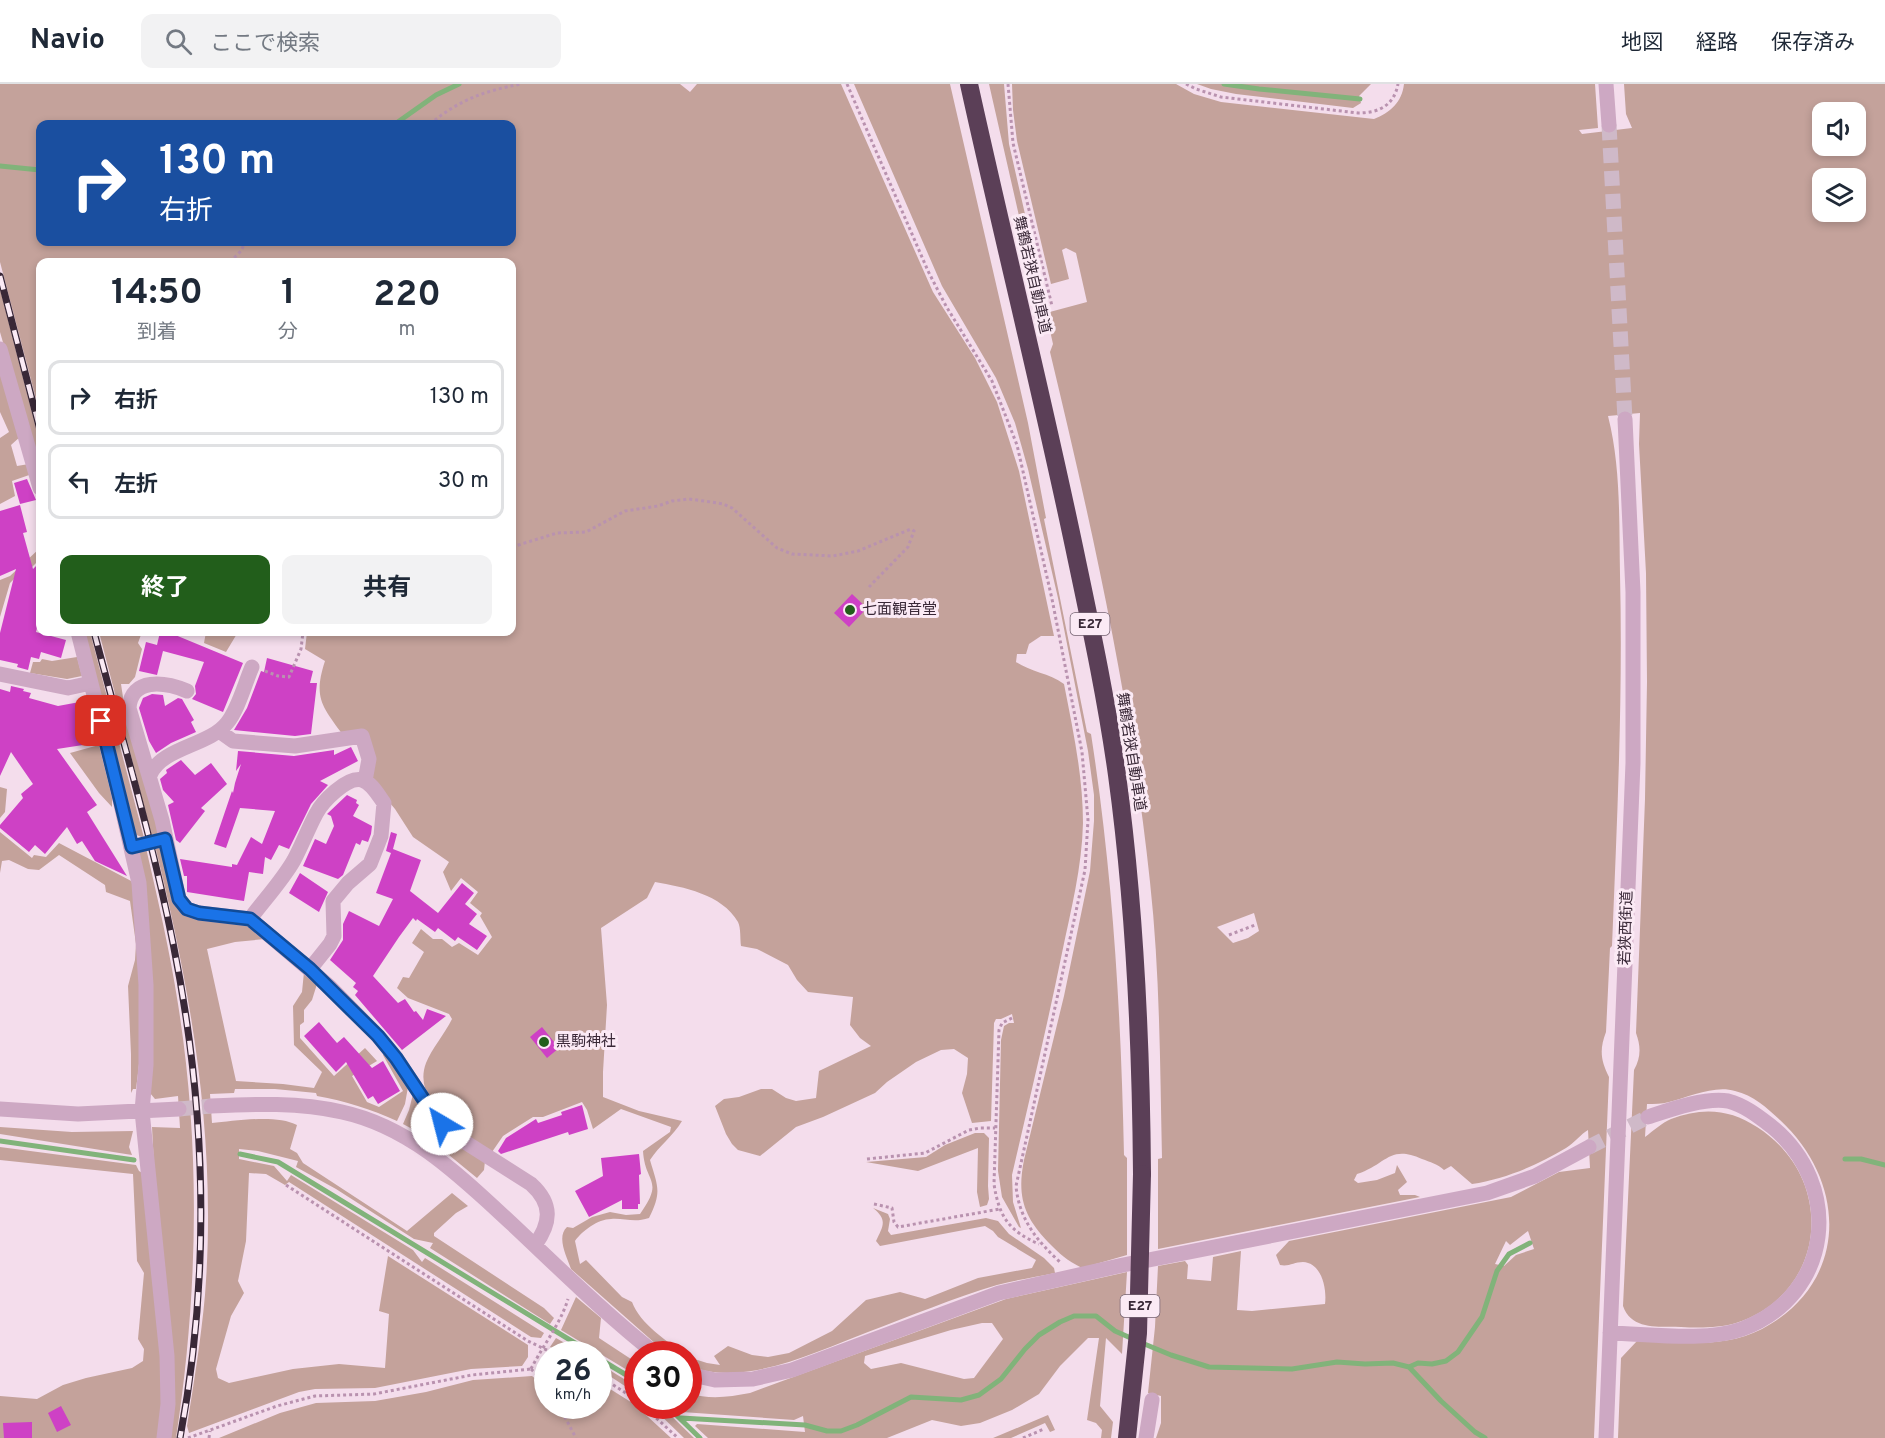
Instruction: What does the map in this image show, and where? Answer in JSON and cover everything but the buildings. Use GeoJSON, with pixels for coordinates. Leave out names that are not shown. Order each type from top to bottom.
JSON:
{"type":"FeatureCollection","features":[{"type":"Feature","properties":{"kind":"highway","name":"舞鶴若狭自動車道"},"geometry":{"type":"LineString","coordinates":[[969,84],[1055,454],[1089,616],[1116,773],[1136,964],[1140,1036],[1142,1174],[1138,1333],[1127,1438]]}},
{"type":"Feature","properties":{"kind":"street"},"geometry":{"type":"LineString","coordinates":[[1606,84],[1609,125]]}},
{"type":"Feature","properties":{"kind":"street"},"geometry":{"type":"LineString","coordinates":[[0,349],[36,474]]}},
{"type":"Feature","properties":{"kind":"street","name":"若狭西街道"},"geometry":{"type":"LineString","coordinates":[[1606,1438],[1633,763],[1633,592],[1625,418]]}},
{"type":"Feature","properties":{"kind":"street"},"geometry":{"type":"LineString","coordinates":[[79,636],[139,883],[145,949],[146,1065],[142,1112],[167,1356],[168,1404],[164,1438]]}},
{"type":"Feature","properties":{"kind":"street"},"geometry":{"type":"LineString","coordinates":[[150,775],[157,764],[219,731],[228,723],[252,667]]}},
{"type":"Feature","properties":{"kind":"street"},"geometry":{"type":"LineString","coordinates":[[0,674],[68,687],[91,683]]}},
{"type":"Feature","properties":{"kind":"street"},"geometry":{"type":"LineString","coordinates":[[187,691],[165,684],[137,689],[132,693],[129,708],[145,766],[150,775],[179,899],[187,909],[199,913],[250,919],[310,969],[378,1036],[442,1124],[457,1137],[531,1184],[542,1194],[548,1219],[545,1231],[535,1245]]}},
{"type":"Feature","properties":{"kind":"street"},"geometry":{"type":"LineString","coordinates":[[219,731],[233,741],[295,746],[362,736],[369,759],[365,781]]}},
{"type":"Feature","properties":{"kind":"street"},"geometry":{"type":"LineString","coordinates":[[250,919],[293,862],[316,812],[342,786],[353,780],[360,779],[371,785],[384,803],[381,836],[370,864],[348,883],[333,901],[334,936],[310,969]]}},
{"type":"Feature","properties":{"kind":"street"},"geometry":{"type":"LineString","coordinates":[[132,847],[165,839]]}},
{"type":"Feature","properties":{"kind":"street"},"geometry":{"type":"LineString","coordinates":[[1610,1333],[1705,1336],[1724,1334],[1743,1328],[1778,1308],[1796,1289],[1808,1271],[1816,1248],[1820,1223],[1818,1200],[1811,1179],[1799,1155],[1765,1121],[1747,1109],[1728,1101],[1711,1101],[1648,1117]]}},
{"type":"Feature","properties":{"kind":"street"},"geometry":{"type":"LineString","coordinates":[[211,1106],[268,1104],[318,1107],[369,1120],[394,1131],[421,1146],[448,1166],[573,1282],[641,1341]]}},
{"type":"Feature","properties":{"kind":"street"},"geometry":{"type":"LineString","coordinates":[[0,1109],[68,1113],[179,1109]]}},
{"type":"Feature","properties":{"kind":"street"},"geometry":{"type":"LineString","coordinates":[[702,1377],[734,1381],[792,1370],[999,1293],[1123,1265],[1486,1193],[1535,1176],[1589,1147]]}},
{"type":"Feature","properties":{"kind":"street"},"geometry":{"type":"LineString","coordinates":[[1146,1438],[1152,1400]]}},
{"type":"Feature","properties":{"kind":"path"},"geometry":{"type":"LineString","coordinates":[[435,120],[458,103],[521,84]]}},
{"type":"Feature","properties":{"kind":"path"},"geometry":{"type":"LineString","coordinates":[[847,84],[928,271],[946,306],[992,381],[1017,445],[1037,528],[1082,752],[1088,820],[1085,870],[1016,1186],[1021,1212],[1041,1245],[1066,1268],[1072,1278]]}},
{"type":"Feature","properties":{"kind":"path"},"geometry":{"type":"LineString","coordinates":[[1008,84],[1013,143],[1052,306]]}},
{"type":"Feature","properties":{"kind":"path"},"geometry":{"type":"LineString","coordinates":[[1186,84],[1221,97],[1358,113],[1372,113],[1381,109],[1391,101],[1398,84]]}},
{"type":"Feature","properties":{"kind":"path"},"geometry":{"type":"LineString","coordinates":[[234,258],[243,246]]}},
{"type":"Feature","properties":{"kind":"path"},"geometry":{"type":"LineString","coordinates":[[516,546],[557,533],[586,532],[625,511],[688,499],[723,504],[732,508],[777,549],[792,554],[833,556],[858,551],[911,529],[914,531],[908,547],[869,587]]}},
{"type":"Feature","properties":{"kind":"path"},"geometry":{"type":"LineString","coordinates":[[252,667],[278,676],[289,677],[301,649],[303,636]]}},
{"type":"Feature","properties":{"kind":"path"},"geometry":{"type":"LineString","coordinates":[[1228,935],[1255,925]]}},
{"type":"Feature","properties":{"kind":"path"},"geometry":{"type":"LineString","coordinates":[[1012,1018],[1002,1023],[999,1030],[994,1184],[1000,1209],[1013,1229],[1023,1237],[1041,1245]]}},
{"type":"Feature","properties":{"kind":"path"},"geometry":{"type":"LineString","coordinates":[[867,1159],[925,1154],[969,1130],[995,1128]]}},
{"type":"Feature","properties":{"kind":"path"},"geometry":{"type":"LineString","coordinates":[[286,1185],[534,1344]]}},
{"type":"Feature","properties":{"kind":"path"},"geometry":{"type":"LineString","coordinates":[[874,1204],[892,1208],[894,1222],[898,1227],[1000,1209]]}},
{"type":"Feature","properties":{"kind":"path"},"geometry":{"type":"LineString","coordinates":[[547,1341],[558,1323],[573,1282]]}},
{"type":"Feature","properties":{"kind":"path"},"geometry":{"type":"LineString","coordinates":[[531,1369],[534,1363]]}},
{"type":"Feature","properties":{"kind":"path"},"geometry":{"type":"LineString","coordinates":[[188,1438],[315,1395],[374,1394],[472,1375],[531,1369],[534,1372]]}},
{"type":"Feature","properties":{"kind":"path"},"geometry":{"type":"LineString","coordinates":[[566,1419],[576,1438]]}},
{"type":"Feature","properties":{"kind":"path"},"geometry":{"type":"LineString","coordinates":[[657,1419],[678,1438]]}},
{"type":"Feature","properties":{"kind":"path"},"geometry":{"type":"LineString","coordinates":[[1023,1438],[1044,1429]]}},
{"type":"Feature","properties":{"kind":"path"},"geometry":{"type":"LineString","coordinates":[[209,1438],[210,1431]]}},
{"type":"Feature","properties":{"kind":"shaded area"},"geometry":{"type":"Polygon","coordinates":[[[0,84],[680,84],[690,92],[697,84],[841,84],[933,292],[975,358],[997,402],[1019,471],[1054,636],[1041,636],[1029,644],[1026,654],[1017,654],[1016,662],[1064,684],[1077,753],[1083,805],[1081,856],[1056,981],[1012,1175],[1013,1202],[1021,1228],[1002,1197],[998,1171],[1001,1040],[1004,1026],[1014,1023],[1012,1014],[996,1019],[994,1023],[991,1121],[972,1123],[962,1093],[968,1058],[954,1049],[941,1050],[916,1062],[875,1093],[796,1127],[760,1156],[738,1150],[726,1134],[715,1106],[724,1099],[739,1097],[761,1089],[772,1089],[796,1101],[816,1098],[819,1071],[871,1046],[860,1038],[850,1025],[853,997],[808,992],[788,965],[757,949],[741,946],[738,922],[722,905],[701,893],[655,882],[647,898],[601,928],[607,1005],[603,1097],[639,1111],[682,1121],[650,1160],[657,1195],[649,1218],[601,1221],[582,1233],[575,1241],[580,1264],[586,1260],[622,1297],[632,1302],[647,1325],[667,1341],[652,1341],[571,1269],[562,1242],[564,1231],[567,1227],[573,1228],[592,1217],[610,1212],[626,1215],[640,1214],[651,1194],[652,1187],[643,1151],[670,1132],[671,1127],[621,1109],[593,1129],[582,1102],[543,1117],[533,1117],[503,1136],[492,1152],[455,1127],[433,1104],[426,1091],[423,1078],[426,1063],[452,1019],[449,1014],[408,998],[397,988],[403,977],[409,978],[424,952],[412,943],[421,929],[433,939],[442,939],[452,947],[459,943],[478,955],[492,937],[480,916],[482,913],[470,903],[478,892],[461,878],[451,891],[443,872],[449,862],[413,837],[395,809],[372,782],[364,732],[343,735],[325,709],[320,693],[321,674],[325,661],[305,649],[307,636],[516,636],[516,258],[36,258],[36,399],[0,262],[0,84]]]}},
{"type":"Feature","properties":{"kind":"shaded area"},"geometry":{"type":"Polygon","coordinates":[[[854,84],[950,84],[1028,423],[1046,518],[1044,519],[1087,732],[1091,734],[1105,839],[1115,944],[1124,1155],[1127,1158],[1127,1255],[1082,1268],[1048,1242],[1033,1223],[1024,1204],[1021,1184],[1024,1160],[1064,996],[1090,871],[1094,795],[1088,751],[1058,598],[1015,423],[996,378],[942,286],[854,84]]]}},
{"type":"Feature","properties":{"kind":"shaded area"},"geometry":{"type":"Polygon","coordinates":[[[989,84],[1004,84],[1009,144],[1033,249],[1027,251],[989,84]]]}},
{"type":"Feature","properties":{"kind":"shaded area"},"geometry":{"type":"Polygon","coordinates":[[[1012,84],[1176,84],[1194,94],[1221,102],[1374,119],[1385,114],[1394,106],[1401,96],[1404,84],[1595,84],[1598,128],[1579,130],[1582,134],[1632,128],[1626,114],[1624,84],[1885,84],[1885,1438],[1618,1438],[1621,1358],[1637,1341],[1716,1342],[1762,1329],[1791,1309],[1811,1286],[1824,1259],[1829,1231],[1827,1202],[1818,1173],[1802,1145],[1780,1120],[1759,1102],[1742,1093],[1719,1089],[1666,1103],[1647,1104],[1645,1137],[1671,1119],[1705,1112],[1737,1116],[1757,1127],[1783,1149],[1800,1175],[1810,1204],[1811,1233],[1804,1261],[1789,1287],[1767,1308],[1736,1323],[1702,1327],[1647,1326],[1633,1320],[1623,1306],[1634,1070],[1640,1052],[1636,1033],[1645,799],[1646,573],[1639,444],[1640,413],[1608,416],[1615,455],[1618,495],[1621,620],[1620,714],[1612,946],[1610,948],[1606,1032],[1602,1050],[1604,1066],[1609,1077],[1594,1438],[1156,1438],[1161,1423],[1161,1396],[1148,1393],[1158,1266],[1185,1261],[1188,1265],[1187,1279],[1211,1281],[1213,1257],[1241,1251],[1237,1310],[1252,1311],[1325,1304],[1324,1284],[1315,1267],[1303,1262],[1280,1265],[1276,1255],[1289,1241],[1511,1197],[1559,1172],[1590,1168],[1588,1130],[1566,1148],[1533,1166],[1497,1179],[1472,1184],[1451,1166],[1444,1170],[1434,1163],[1411,1155],[1395,1155],[1357,1174],[1354,1180],[1358,1183],[1377,1180],[1395,1173],[1397,1165],[1407,1182],[1398,1190],[1400,1195],[1420,1197],[1158,1249],[1158,1159],[1162,1158],[1159,1020],[1156,951],[1142,815],[1109,615],[1050,352],[1053,344],[1046,313],[1087,302],[1076,253],[1066,248],[1062,250],[1069,279],[1051,284],[1017,141],[1012,84]],[[1254,913],[1217,927],[1233,943],[1248,938],[1259,931],[1254,913]],[[1528,1231],[1510,1245],[1506,1241],[1495,1264],[1504,1266],[1516,1255],[1534,1249],[1528,1231]]]}},
{"type":"Feature","properties":{"kind":"shaded area"},"geometry":{"type":"Polygon","coordinates":[[[1197,84],[1371,84],[1359,96],[1361,103],[1353,108],[1236,94],[1197,84]]]}},
{"type":"Feature","properties":{"kind":"shaded area"},"geometry":{"type":"Polygon","coordinates":[[[0,289],[36,428],[36,457],[0,332],[0,289]]]}},
{"type":"Feature","properties":{"kind":"shaded area"},"geometry":{"type":"Polygon","coordinates":[[[0,367],[21,436],[11,445],[17,466],[29,464],[32,474],[12,481],[15,496],[0,504],[0,438],[9,432],[0,412],[0,367]]]}},
{"type":"Feature","properties":{"kind":"shaded area"},"geometry":{"type":"Polygon","coordinates":[[[36,552],[36,563],[10,583],[0,617],[0,580],[10,576],[36,552]]]}},
{"type":"Feature","properties":{"kind":"shaded area"},"geometry":{"type":"Polygon","coordinates":[[[84,636],[91,636],[144,838],[134,834],[84,636]]]}},
{"type":"Feature","properties":{"kind":"shaded area"},"geometry":{"type":"Polygon","coordinates":[[[100,636],[141,636],[138,643],[142,649],[135,677],[129,684],[121,684],[124,704],[159,825],[157,835],[152,837],[100,636]]]}},
{"type":"Feature","properties":{"kind":"shaded area"},"geometry":{"type":"Polygon","coordinates":[[[205,636],[236,636],[226,652],[204,643],[205,636]]]}},
{"type":"Feature","properties":{"kind":"shaded area"},"geometry":{"type":"Polygon","coordinates":[[[77,657],[82,676],[67,679],[30,673],[33,662],[40,662],[42,659],[52,661],[77,657]]]}},
{"type":"Feature","properties":{"kind":"shaded area"},"geometry":{"type":"Polygon","coordinates":[[[99,745],[112,797],[112,807],[70,753],[99,745]]]}},
{"type":"Feature","properties":{"kind":"shaded area"},"geometry":{"type":"Polygon","coordinates":[[[0,787],[7,789],[5,812],[0,818],[0,787]]]}},
{"type":"Feature","properties":{"kind":"shaded area"},"geometry":{"type":"Polygon","coordinates":[[[0,832],[32,858],[34,855],[46,857],[59,843],[135,883],[141,960],[142,1012],[136,1089],[133,1089],[131,1093],[128,986],[135,960],[136,944],[130,901],[106,892],[105,885],[59,855],[39,870],[28,869],[9,860],[2,861],[0,873],[0,832]]]}},
{"type":"Feature","properties":{"kind":"shaded area"},"geometry":{"type":"Polygon","coordinates":[[[155,846],[162,848],[174,902],[248,925],[265,939],[235,942],[207,949],[236,1081],[314,1088],[322,1072],[294,1045],[293,1006],[302,992],[304,972],[317,984],[312,1000],[304,1010],[304,1022],[300,1025],[300,1038],[334,1076],[365,1048],[377,1061],[352,1076],[367,1102],[379,1107],[403,1091],[384,1053],[408,1087],[405,1104],[397,1121],[358,1106],[317,1096],[316,1093],[275,1089],[235,1089],[234,1093],[210,1094],[212,1123],[267,1119],[297,1125],[290,1149],[297,1153],[303,1163],[407,1231],[452,1193],[468,1206],[456,1213],[434,1233],[434,1236],[544,1308],[554,1318],[550,1324],[430,1248],[433,1243],[414,1239],[336,1189],[296,1167],[298,1161],[258,1151],[239,1149],[239,1159],[274,1166],[287,1181],[291,1175],[413,1250],[422,1262],[425,1258],[544,1333],[541,1338],[531,1337],[289,1182],[285,1185],[266,1174],[249,1173],[246,1241],[238,1281],[244,1293],[231,1316],[216,1369],[218,1378],[229,1383],[293,1369],[339,1364],[385,1368],[389,1314],[379,1311],[388,1256],[528,1345],[528,1357],[522,1366],[471,1369],[375,1388],[315,1389],[299,1392],[189,1433],[187,1426],[205,1295],[208,1238],[204,1125],[190,1013],[155,846]]]}},
{"type":"Feature","properties":{"kind":"shaded area"},"geometry":{"type":"Polygon","coordinates":[[[146,848],[168,946],[178,1004],[190,1112],[193,1167],[194,1221],[189,1330],[176,1438],[168,1438],[152,1127],[180,1128],[178,1096],[155,1099],[150,1093],[138,856],[140,850],[146,848]]]}},
{"type":"Feature","properties":{"kind":"shaded area"},"geometry":{"type":"Polygon","coordinates":[[[413,1094],[485,1161],[484,1170],[477,1178],[427,1137],[403,1124],[413,1094]]]}},
{"type":"Feature","properties":{"kind":"shaded area"},"geometry":{"type":"Polygon","coordinates":[[[0,1127],[72,1132],[133,1131],[129,1147],[132,1155],[0,1134],[0,1127]]]}},
{"type":"Feature","properties":{"kind":"shaded area"},"geometry":{"type":"Polygon","coordinates":[[[975,1133],[984,1133],[989,1138],[989,1199],[987,1205],[980,1207],[977,1192],[978,1148],[918,1171],[866,1162],[926,1157],[945,1145],[975,1133]]]}},
{"type":"Feature","properties":{"kind":"shaded area"},"geometry":{"type":"Polygon","coordinates":[[[0,1147],[136,1165],[144,1174],[162,1358],[161,1428],[157,1438],[0,1438],[0,1396],[37,1399],[63,1385],[132,1368],[143,1361],[144,1349],[138,1339],[144,1273],[137,1261],[133,1174],[0,1160],[0,1147]]]}},
{"type":"Feature","properties":{"kind":"shaded area"},"geometry":{"type":"Polygon","coordinates":[[[873,1208],[888,1214],[890,1219],[888,1231],[891,1235],[986,1218],[998,1221],[1009,1234],[1044,1258],[1054,1268],[1055,1273],[981,1290],[780,1365],[733,1373],[702,1370],[702,1361],[720,1365],[714,1356],[728,1346],[752,1355],[768,1357],[789,1353],[832,1331],[866,1300],[900,1292],[925,1299],[978,1278],[1032,1268],[1036,1260],[998,1237],[985,1226],[880,1246],[876,1241],[883,1223],[878,1212],[873,1208]]]}},
{"type":"Feature","properties":{"kind":"shaded area"},"geometry":{"type":"Polygon","coordinates":[[[1127,1272],[1122,1354],[1106,1338],[1100,1406],[1113,1422],[1111,1438],[1101,1438],[1102,1430],[1096,1423],[1087,1420],[1099,1338],[1088,1338],[1060,1366],[1039,1394],[1012,1410],[980,1423],[961,1426],[932,1420],[887,1438],[708,1438],[695,1426],[697,1424],[805,1432],[803,1416],[794,1420],[702,1413],[702,1396],[727,1397],[750,1393],[1006,1299],[1127,1272]],[[982,1323],[865,1356],[864,1363],[871,1369],[901,1363],[964,1379],[974,1378],[1003,1339],[992,1323],[982,1323]]]}},
{"type":"Feature","properties":{"kind":"shaded area"},"geometry":{"type":"Polygon","coordinates":[[[576,1297],[601,1318],[599,1338],[604,1341],[579,1341],[561,1330],[576,1297]]]}},
{"type":"Feature","properties":{"kind":"shaded area"},"geometry":{"type":"Polygon","coordinates":[[[612,1347],[624,1354],[624,1368],[612,1361],[612,1347]]]}},
{"type":"Feature","properties":{"kind":"shaded area"},"geometry":{"type":"Polygon","coordinates":[[[612,1372],[624,1379],[624,1385],[612,1378],[612,1372]]]}},
{"type":"Feature","properties":{"kind":"shaded area"},"geometry":{"type":"Polygon","coordinates":[[[532,1376],[534,1378],[534,1419],[612,1419],[612,1390],[624,1398],[624,1419],[650,1419],[671,1438],[219,1438],[280,1413],[316,1403],[375,1401],[426,1392],[473,1380],[532,1376]]]}},
{"type":"Feature","properties":{"kind":"shaded area"},"geometry":{"type":"Polygon","coordinates":[[[1048,1415],[1055,1430],[1050,1432],[1045,1423],[1011,1438],[993,1438],[1048,1415]]]}},
{"type":"Feature","properties":{"kind":"shaded area"},"geometry":{"type":"Polygon","coordinates":[[[664,1419],[674,1419],[694,1438],[684,1438],[664,1419]]]}},
{"type":"Feature","properties":{"kind":"waterway"},"geometry":{"type":"LineString","coordinates":[[401,120],[436,95],[459,84]]}},
{"type":"Feature","properties":{"kind":"waterway"},"geometry":{"type":"LineString","coordinates":[[1224,84],[1360,99]]}},
{"type":"Feature","properties":{"kind":"waterway"},"geometry":{"type":"LineString","coordinates":[[0,166],[36,170]]}},
{"type":"Feature","properties":{"kind":"waterway"},"geometry":{"type":"LineString","coordinates":[[0,1141],[134,1160]]}},
{"type":"Feature","properties":{"kind":"waterway"},"geometry":{"type":"LineString","coordinates":[[240,1154],[278,1162],[572,1341]]}},
{"type":"Feature","properties":{"kind":"waterway"},"geometry":{"type":"LineString","coordinates":[[1845,1159],[1861,1159],[1885,1165]]}},
{"type":"Feature","properties":{"kind":"waterway"},"geometry":{"type":"LineString","coordinates":[[1409,1367],[1418,1363],[1432,1364],[1446,1361],[1458,1352],[1482,1317],[1497,1271],[1509,1254],[1530,1243]]}},
{"type":"Feature","properties":{"kind":"waterway"},"geometry":{"type":"LineString","coordinates":[[699,1419],[805,1425],[827,1431],[841,1431],[911,1397],[961,1400],[979,1395],[1001,1379],[1039,1335],[1074,1316],[1096,1316],[1115,1331],[1133,1339]]}},
{"type":"Feature","properties":{"kind":"waterway"},"geometry":{"type":"LineString","coordinates":[[1142,1343],[1209,1367],[1292,1369],[1337,1362],[1393,1363],[1409,1367],[1441,1401],[1475,1432],[1485,1438]]}},
{"type":"Feature","properties":{"kind":"waterway"},"geometry":{"type":"LineString","coordinates":[[612,1366],[624,1374]]}},
{"type":"Feature","properties":{"kind":"waterway"},"geometry":{"type":"LineString","coordinates":[[680,1419],[700,1438]]}},
{"type":"Feature","properties":{"kind":"tunnel"},"geometry":{"type":"LineString","coordinates":[[1609,125],[1625,419]]}},
{"type":"Feature","properties":{"kind":"tunnel"},"geometry":{"type":"LineString","coordinates":[[179,1109],[211,1106]]}},
{"type":"Feature","properties":{"kind":"tunnel"},"geometry":{"type":"LineString","coordinates":[[1589,1147],[1648,1117]]}},
{"type":"Feature","properties":{"kind":"railway"},"geometry":{"type":"LineString","coordinates":[[0,276],[36,415]]}},
{"type":"Feature","properties":{"kind":"railway"},"geometry":{"type":"LineString","coordinates":[[95,636],[165,904],[184,1004],[192,1066],[201,1190],[200,1252],[197,1314],[180,1438]]}},
{"type":"Feature","properties":{"kind":"place","name":"七面観音堂"},"geometry":{"type":"Point","coordinates":[850,610]}},
{"type":"Feature","properties":{"kind":"place","name":"黒駒神社"},"geometry":{"type":"Point","coordinates":[544,1042]}},
{"type":"Feature","properties":{"kind":"route"},"geometry":{"type":"LineString","coordinates":[[101,721],[132,847],[165,839],[179,899],[187,909],[199,913],[250,919],[310,969],[378,1036],[442,1124]]}}]}
